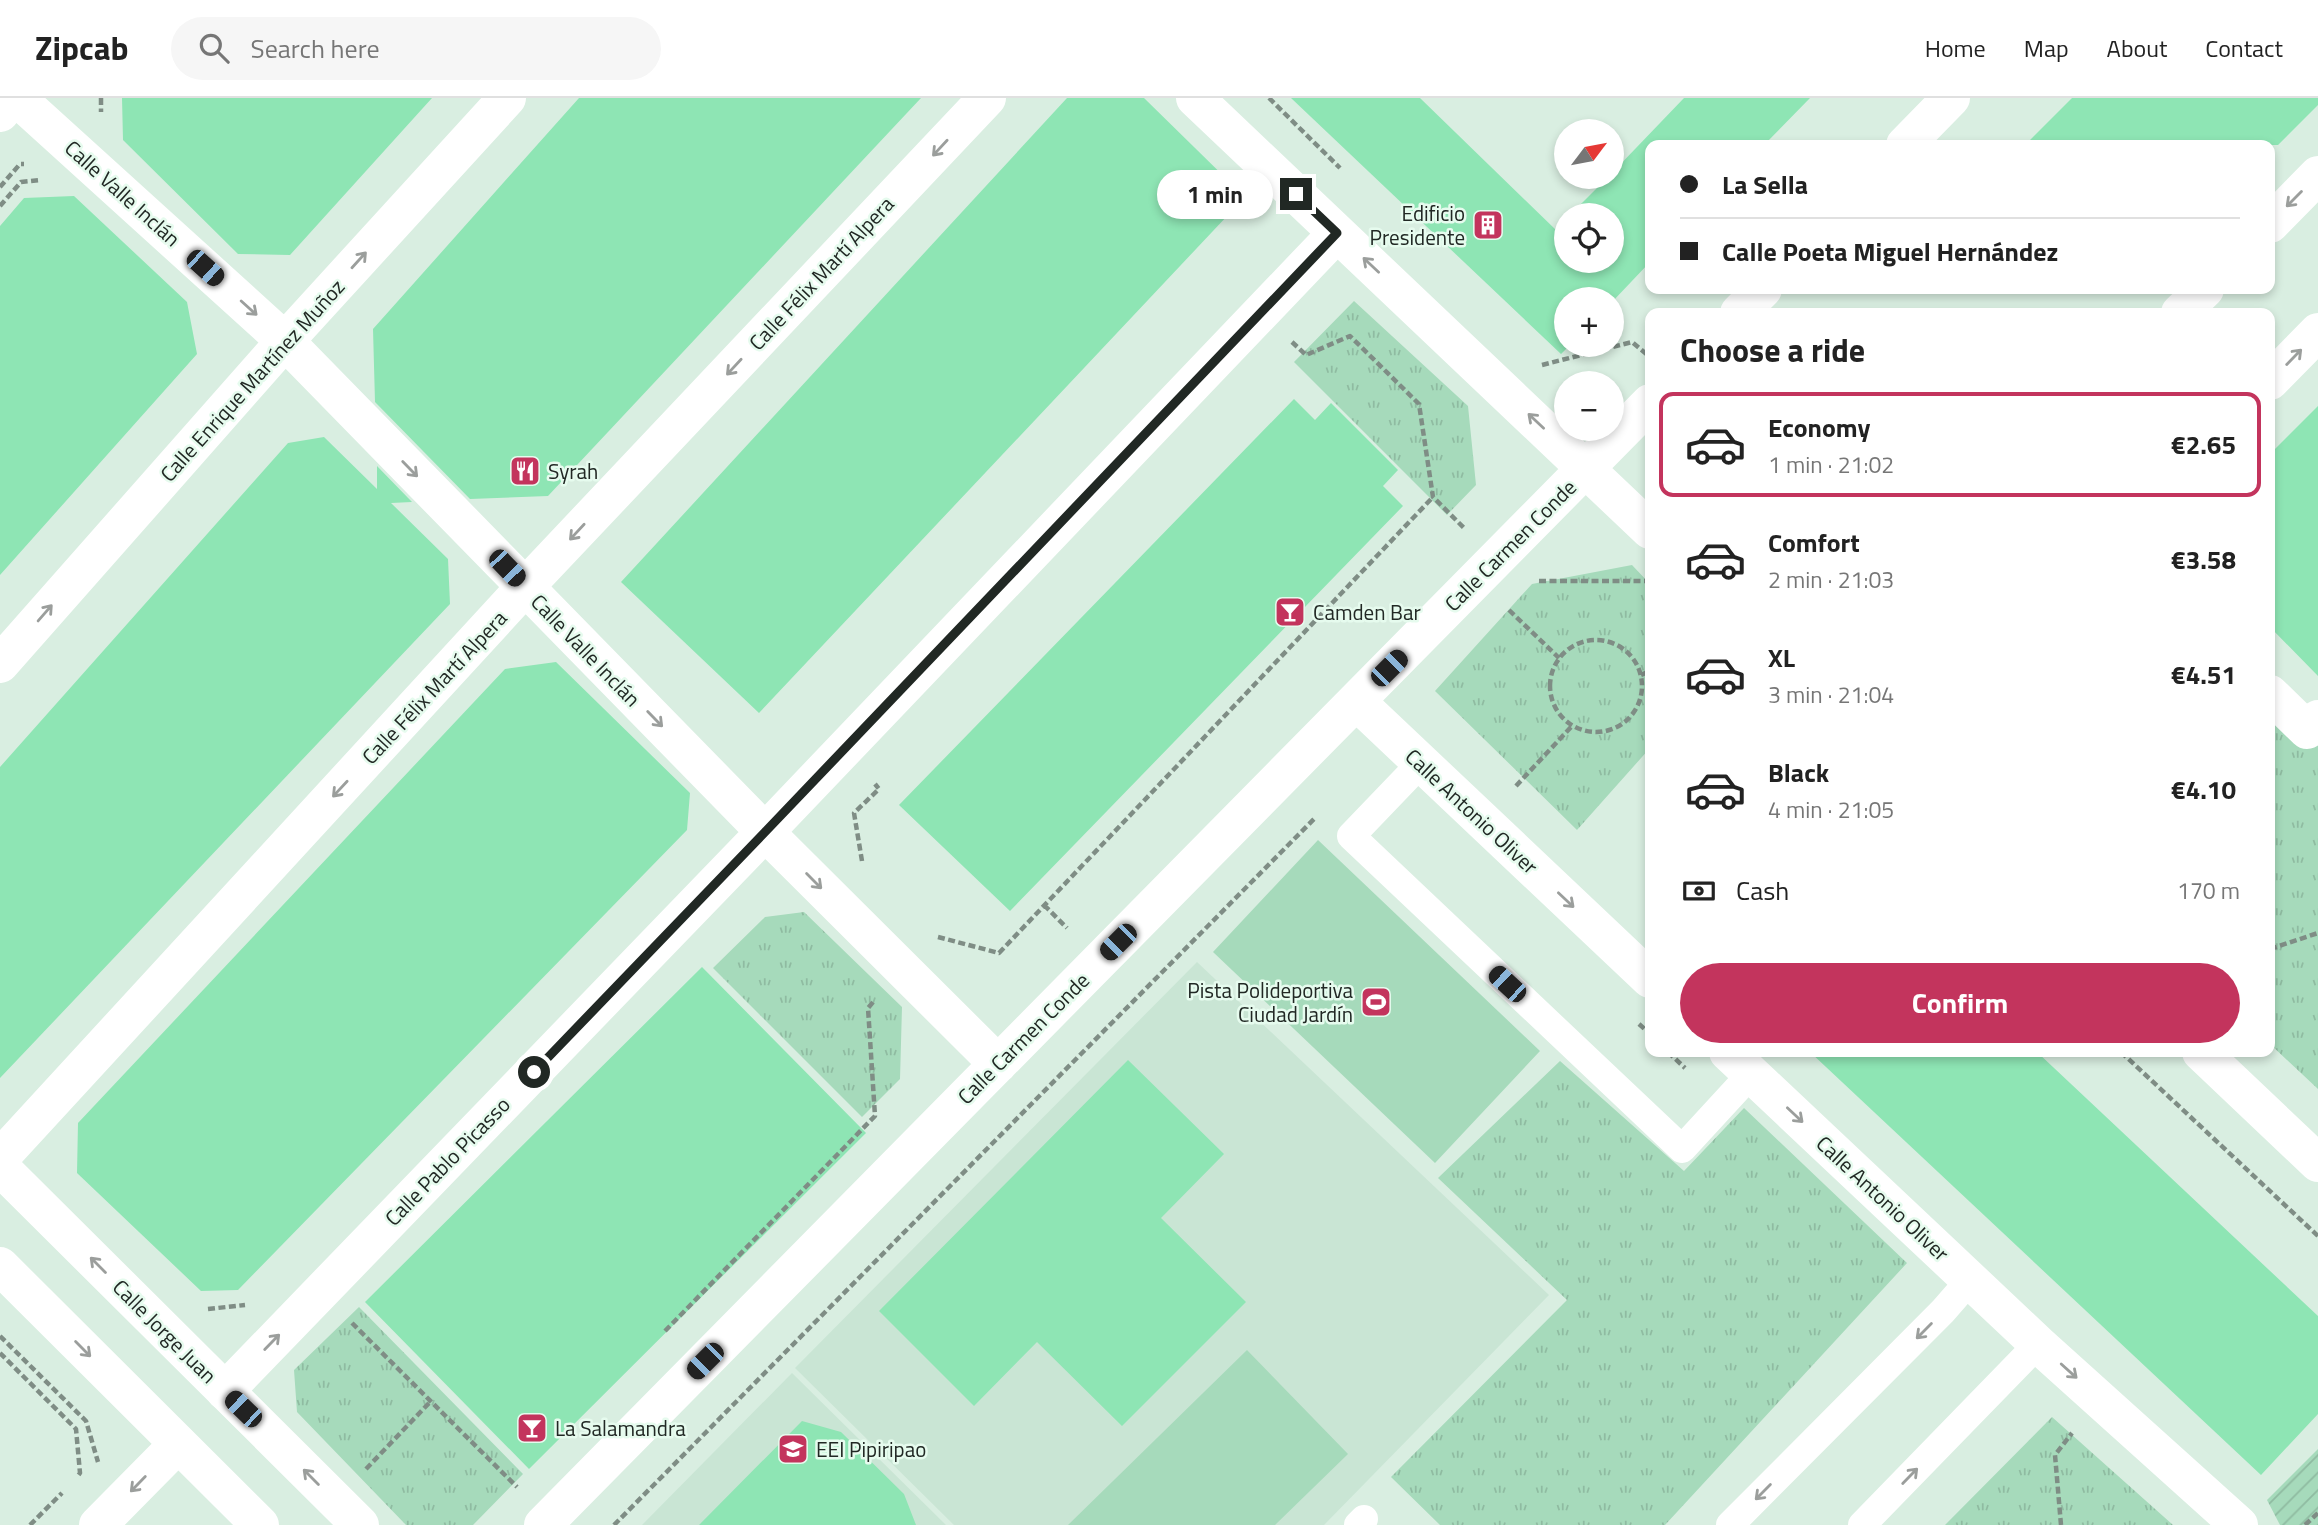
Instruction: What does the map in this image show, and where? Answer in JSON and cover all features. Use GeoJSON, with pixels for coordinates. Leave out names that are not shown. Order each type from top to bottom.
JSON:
{"type":"FeatureCollection","features":[{"type":"Feature","properties":{"kind":"street"},"geometry":{"type":"LineString","coordinates":[[0,113],[15,98]]}},
{"type":"Feature","properties":{"kind":"street","name":"Calle Valle Inclán"},"geometry":{"type":"LineString","coordinates":[[15,98],[285,341],[765,832],[998,1064]]}},
{"type":"Feature","properties":{"kind":"street","name":"Calle Enrique Martínez Muñoz"},"geometry":{"type":"LineString","coordinates":[[0,664],[285,341],[507,98]]}},
{"type":"Feature","properties":{"kind":"street","name":"Calle Félix Martí Alpera"},"geometry":{"type":"LineString","coordinates":[[0,1158],[525,587],[987,98]]}},
{"type":"Feature","properties":{"kind":"street"},"geometry":{"type":"LineString","coordinates":[[1195,98],[1645,525]]}},
{"type":"Feature","properties":{"kind":"street"},"geometry":{"type":"LineString","coordinates":[[1910,140],[1951,98]]}},
{"type":"Feature","properties":{"kind":"street"},"geometry":{"type":"LineString","coordinates":[[2275,219],[2318,175]]}},
{"type":"Feature","properties":{"kind":"street","name":"Calle Pablo Picasso"},"geometry":{"type":"LineString","coordinates":[[225,1391],[843,751],[1337,233]]}},
{"type":"Feature","properties":{"kind":"street"},"geometry":{"type":"LineString","coordinates":[[1744,308],[1758,294]]}},
{"type":"Feature","properties":{"kind":"street"},"geometry":{"type":"LineString","coordinates":[[2185,308],[2199,294]]}},
{"type":"Feature","properties":{"kind":"street"},"geometry":{"type":"LineString","coordinates":[[2275,376],[2318,332]]}},
{"type":"Feature","properties":{"kind":"street","name":"Calle Carmen Conde"},"geometry":{"type":"LineString","coordinates":[[546,1522],[1645,408]]}},
{"type":"Feature","properties":{"kind":"street"},"geometry":{"type":"LineString","coordinates":[[2275,699],[2307,730],[2318,719]]}},
{"type":"Feature","properties":{"kind":"street","name":"Calle Antonio Oliver"},"geometry":{"type":"LineString","coordinates":[[1356,701],[1645,974]]}},
{"type":"Feature","properties":{"kind":"street"},"geometry":{"type":"LineString","coordinates":[[2206,1057],[2318,1163]]}},
{"type":"Feature","properties":{"kind":"street","name":"Calle Antonio Oliver"},"geometry":{"type":"LineString","coordinates":[[1740,1063],[2039,1344],[2239,1525]]}},
{"type":"Feature","properties":{"kind":"street","name":"Calle Jorge Juan"},"geometry":{"type":"LineString","coordinates":[[0,1167],[355,1520]]}},
{"type":"Feature","properties":{"kind":"street"},"geometry":{"type":"LineString","coordinates":[[0,1266],[260,1525]]}},
{"type":"Feature","properties":{"kind":"street"},"geometry":{"type":"LineString","coordinates":[[106,1517],[178,1444]]}},
{"type":"Feature","properties":{"kind":"lane"},"geometry":{"type":"LineString","coordinates":[[1421,763],[1352,836],[1682,1149],[1740,1063]]}},
{"type":"Feature","properties":{"kind":"lane"},"geometry":{"type":"LineString","coordinates":[[1730,1525],[1943,1311],[1970,1280]]}},
{"type":"Feature","properties":{"kind":"lane"},"geometry":{"type":"LineString","coordinates":[[1862,1525],[2039,1344]]}},
{"type":"Feature","properties":{"kind":"path"},"geometry":{"type":"LineString","coordinates":[[1269,98],[1346,174]]}},
{"type":"Feature","properties":{"kind":"path"},"geometry":{"type":"LineString","coordinates":[[1262,312],[1306,355],[1350,336],[1419,404],[1433,497],[1517,581],[1645,581]]}},
{"type":"Feature","properties":{"kind":"path"},"geometry":{"type":"LineString","coordinates":[[1541,365],[1632,342],[1645,353]]}},
{"type":"Feature","properties":{"kind":"path"},"geometry":{"type":"LineString","coordinates":[[1507,608],[1559,659]]}},
{"type":"Feature","properties":{"kind":"path"},"geometry":{"type":"LineString","coordinates":[[1602,640],[1617,645],[1629,655],[1641,675],[1642,691],[1637,707],[1628,720],[1615,729],[1585,731],[1572,726],[1560,715],[1552,701],[1552,672],[1559,659],[1571,647],[1586,641],[1602,640]]}},
{"type":"Feature","properties":{"kind":"path"},"geometry":{"type":"LineString","coordinates":[[1641,675],[1645,673]]}},
{"type":"Feature","properties":{"kind":"path"},"geometry":{"type":"LineString","coordinates":[[1516,786],[1572,726]]}},
{"type":"Feature","properties":{"kind":"path"},"geometry":{"type":"LineString","coordinates":[[843,751],[879,789],[854,814],[860,859],[869,869]]}},
{"type":"Feature","properties":{"kind":"path"},"geometry":{"type":"LineString","coordinates":[[614,1525],[1320,813]]}},
{"type":"Feature","properties":{"kind":"path"},"geometry":{"type":"LineString","coordinates":[[2275,947],[2318,933]]}},
{"type":"Feature","properties":{"kind":"path"},"geometry":{"type":"LineString","coordinates":[[2127,1057],[2318,1236]]}},
{"type":"Feature","properties":{"kind":"path"},"geometry":{"type":"LineString","coordinates":[[205,1309],[257,1303],[283,1330]]}},
{"type":"Feature","properties":{"kind":"path"},"geometry":{"type":"LineString","coordinates":[[351,1321],[546,1522]]}},
{"type":"Feature","properties":{"kind":"path"},"geometry":{"type":"LineString","coordinates":[[0,1336],[86,1421],[106,1517]]}},
{"type":"Feature","properties":{"kind":"path"},"geometry":{"type":"LineString","coordinates":[[0,1353],[76,1429],[80,1474],[74,1480]]}},
{"type":"Feature","properties":{"kind":"path"},"geometry":{"type":"LineString","coordinates":[[355,1520],[358,1477],[431,1401]]}},
{"type":"Feature","properties":{"kind":"path"},"geometry":{"type":"LineString","coordinates":[[2061,1525],[2055,1455],[2074,1430]]}},
{"type":"Feature","properties":{"kind":"path"},"geometry":{"type":"LineString","coordinates":[[30,1525],[67,1487]]}},
{"type":"Feature","properties":{"kind":"path"},"geometry":{"type":"LineString","coordinates":[[2305,1525],[2318,1513]]}},
{"type":"Feature","properties":{"kind":"shaded area"},"geometry":{"type":"Polygon","coordinates":[[[1197,962],[1549,1295],[1324,1525],[954,1525],[795,1368],[1197,962]]]}},
{"type":"Feature","properties":{"kind":"shaded area","name":"EEI Pipiripao"},"geometry":{"type":"Polygon","coordinates":[[[792,1373],[946,1525],[642,1525],[792,1373]]]}},
{"type":"Feature","properties":{"kind":"green space"},"geometry":{"type":"Polygon","coordinates":[[[1354,301],[1468,406],[1476,485],[1447,515],[1294,362],[1354,301]]]}},
{"type":"Feature","properties":{"kind":"green space"},"geometry":{"type":"Polygon","coordinates":[[[1632,565],[1645,579],[1645,754],[1577,830],[1435,691],[1532,584],[1632,565]]]}},
{"type":"Feature","properties":{"kind":"green space"},"geometry":{"type":"Polygon","coordinates":[[[2275,707],[2318,731],[2318,1089],[2275,1049],[2275,707]]]}},
{"type":"Feature","properties":{"kind":"green space","name":"Pista Polideportiva Ciudad Jardín"},"geometry":{"type":"Polygon","coordinates":[[[1318,840],[1540,1051],[1435,1163],[1213,952],[1318,840]]]}},
{"type":"Feature","properties":{"kind":"green space"},"geometry":{"type":"Polygon","coordinates":[[[804,912],[902,1007],[900,1079],[862,1117],[713,968],[765,917],[804,912]]]}},
{"type":"Feature","properties":{"kind":"green space"},"geometry":{"type":"Polygon","coordinates":[[[1560,1061],[1684,1171],[1744,1108],[1907,1263],[1665,1525],[1440,1525],[1391,1477],[1567,1300],[1438,1178],[1560,1061]]]}},
{"type":"Feature","properties":{"kind":"green space"},"geometry":{"type":"Polygon","coordinates":[[[359,1307],[523,1474],[473,1525],[406,1525],[297,1412],[294,1370],[359,1307]]]}},
{"type":"Feature","properties":{"kind":"green space"},"geometry":{"type":"Polygon","coordinates":[[[1247,1350],[1348,1454],[1275,1525],[1068,1525],[1247,1350]]]}},
{"type":"Feature","properties":{"kind":"green space"},"geometry":{"type":"Polygon","coordinates":[[[2052,1417],[2173,1525],[1945,1525],[2052,1417]]]}},
{"type":"Feature","properties":{"kind":"green space"},"geometry":{"type":"Polygon","coordinates":[[[2318,1449],[2318,1525],[2280,1525],[2267,1500],[2318,1449]]]}},
{"type":"Feature","properties":{"kind":"building"},"geometry":{"type":"Polygon","coordinates":[[[122,98],[432,98],[290,255],[238,254],[123,140],[122,98]]]}},
{"type":"Feature","properties":{"kind":"building"},"geometry":{"type":"Polygon","coordinates":[[[579,98],[921,98],[548,496],[470,499],[375,402],[373,329],[579,98]]]}},
{"type":"Feature","properties":{"kind":"building"},"geometry":{"type":"Polygon","coordinates":[[[1067,98],[1144,98],[1245,197],[759,713],[621,582],[1067,98]]]}},
{"type":"Feature","properties":{"kind":"building","name":"Edificio Presidente"},"geometry":{"type":"Polygon","coordinates":[[[1291,98],[1420,98],[1554,228],[1554,273],[1624,273],[1624,203],[1582,203],[1596,189],[1624,189],[1624,160],[1684,98],[1810,98],[1769,140],[1645,140],[1645,267],[1624,289],[1624,287],[1554,287],[1554,347],[1291,98]]]}},
{"type":"Feature","properties":{"kind":"building"},"geometry":{"type":"Polygon","coordinates":[[[2072,98],[2318,98],[2318,105],[2278,145],[2275,145],[2275,140],[2030,140],[2072,98]]]}},
{"type":"Feature","properties":{"kind":"building"},"geometry":{"type":"Polygon","coordinates":[[[74,196],[187,302],[197,354],[0,575],[0,226],[24,198],[74,196]]]}},
{"type":"Feature","properties":{"kind":"building"},"geometry":{"type":"Polygon","coordinates":[[[1294,399],[1315,420],[1331,403],[1398,470],[1383,486],[1403,506],[1010,911],[899,805],[1294,399]]]}},
{"type":"Feature","properties":{"kind":"building"},"geometry":{"type":"Polygon","coordinates":[[[2318,406],[2318,676],[2275,632],[2275,449],[2318,406]]]}},
{"type":"Feature","properties":{"kind":"building"},"geometry":{"type":"Polygon","coordinates":[[[324,437],[377,489],[377,466],[412,502],[391,503],[448,559],[450,604],[0,1078],[0,767],[288,443],[324,437]]]}},
{"type":"Feature","properties":{"kind":"building"},"geometry":{"type":"Polygon","coordinates":[[[556,662],[690,793],[687,830],[238,1290],[201,1291],[77,1173],[78,1123],[505,669],[556,662]]]}},
{"type":"Feature","properties":{"kind":"building"},"geometry":{"type":"Polygon","coordinates":[[[702,967],[866,1133],[529,1469],[365,1302],[702,967]]]}},
{"type":"Feature","properties":{"kind":"building"},"geometry":{"type":"Polygon","coordinates":[[[1815,1057],[2042,1057],[2318,1316],[2318,1414],[2261,1475],[1815,1057]]]}},
{"type":"Feature","properties":{"kind":"building"},"geometry":{"type":"Polygon","coordinates":[[[1128,1060],[1224,1154],[1161,1218],[1246,1302],[1122,1426],[1037,1342],[974,1406],[879,1311],[1128,1060]]]}},
{"type":"Feature","properties":{"kind":"building"},"geometry":{"type":"Polygon","coordinates":[[[802,1421],[841,1432],[904,1494],[916,1525],[699,1525],[802,1421]]]}},
{"type":"Feature","properties":{"kind":"place","name":"Edificio Presidente"},"geometry":{"type":"Point","coordinates":[1488,225]}},
{"type":"Feature","properties":{"kind":"place","name":"Syrah"},"geometry":{"type":"Point","coordinates":[525,471]}},
{"type":"Feature","properties":{"kind":"place","name":"Camden Bar"},"geometry":{"type":"Point","coordinates":[1290,612]}},
{"type":"Feature","properties":{"kind":"place","name":"Pista Polideportiva Ciudad Jardín"},"geometry":{"type":"Point","coordinates":[1376,1002]}},
{"type":"Feature","properties":{"kind":"place","name":"La Salamandra"},"geometry":{"type":"Point","coordinates":[532,1428]}},
{"type":"Feature","properties":{"kind":"place","name":"EEI Pipiripao"},"geometry":{"type":"Point","coordinates":[793,1449]}},
{"type":"Feature","properties":{"kind":"route"},"geometry":{"type":"LineString","coordinates":[[534,1072],[1337,233],[1296,194]]}}]}
